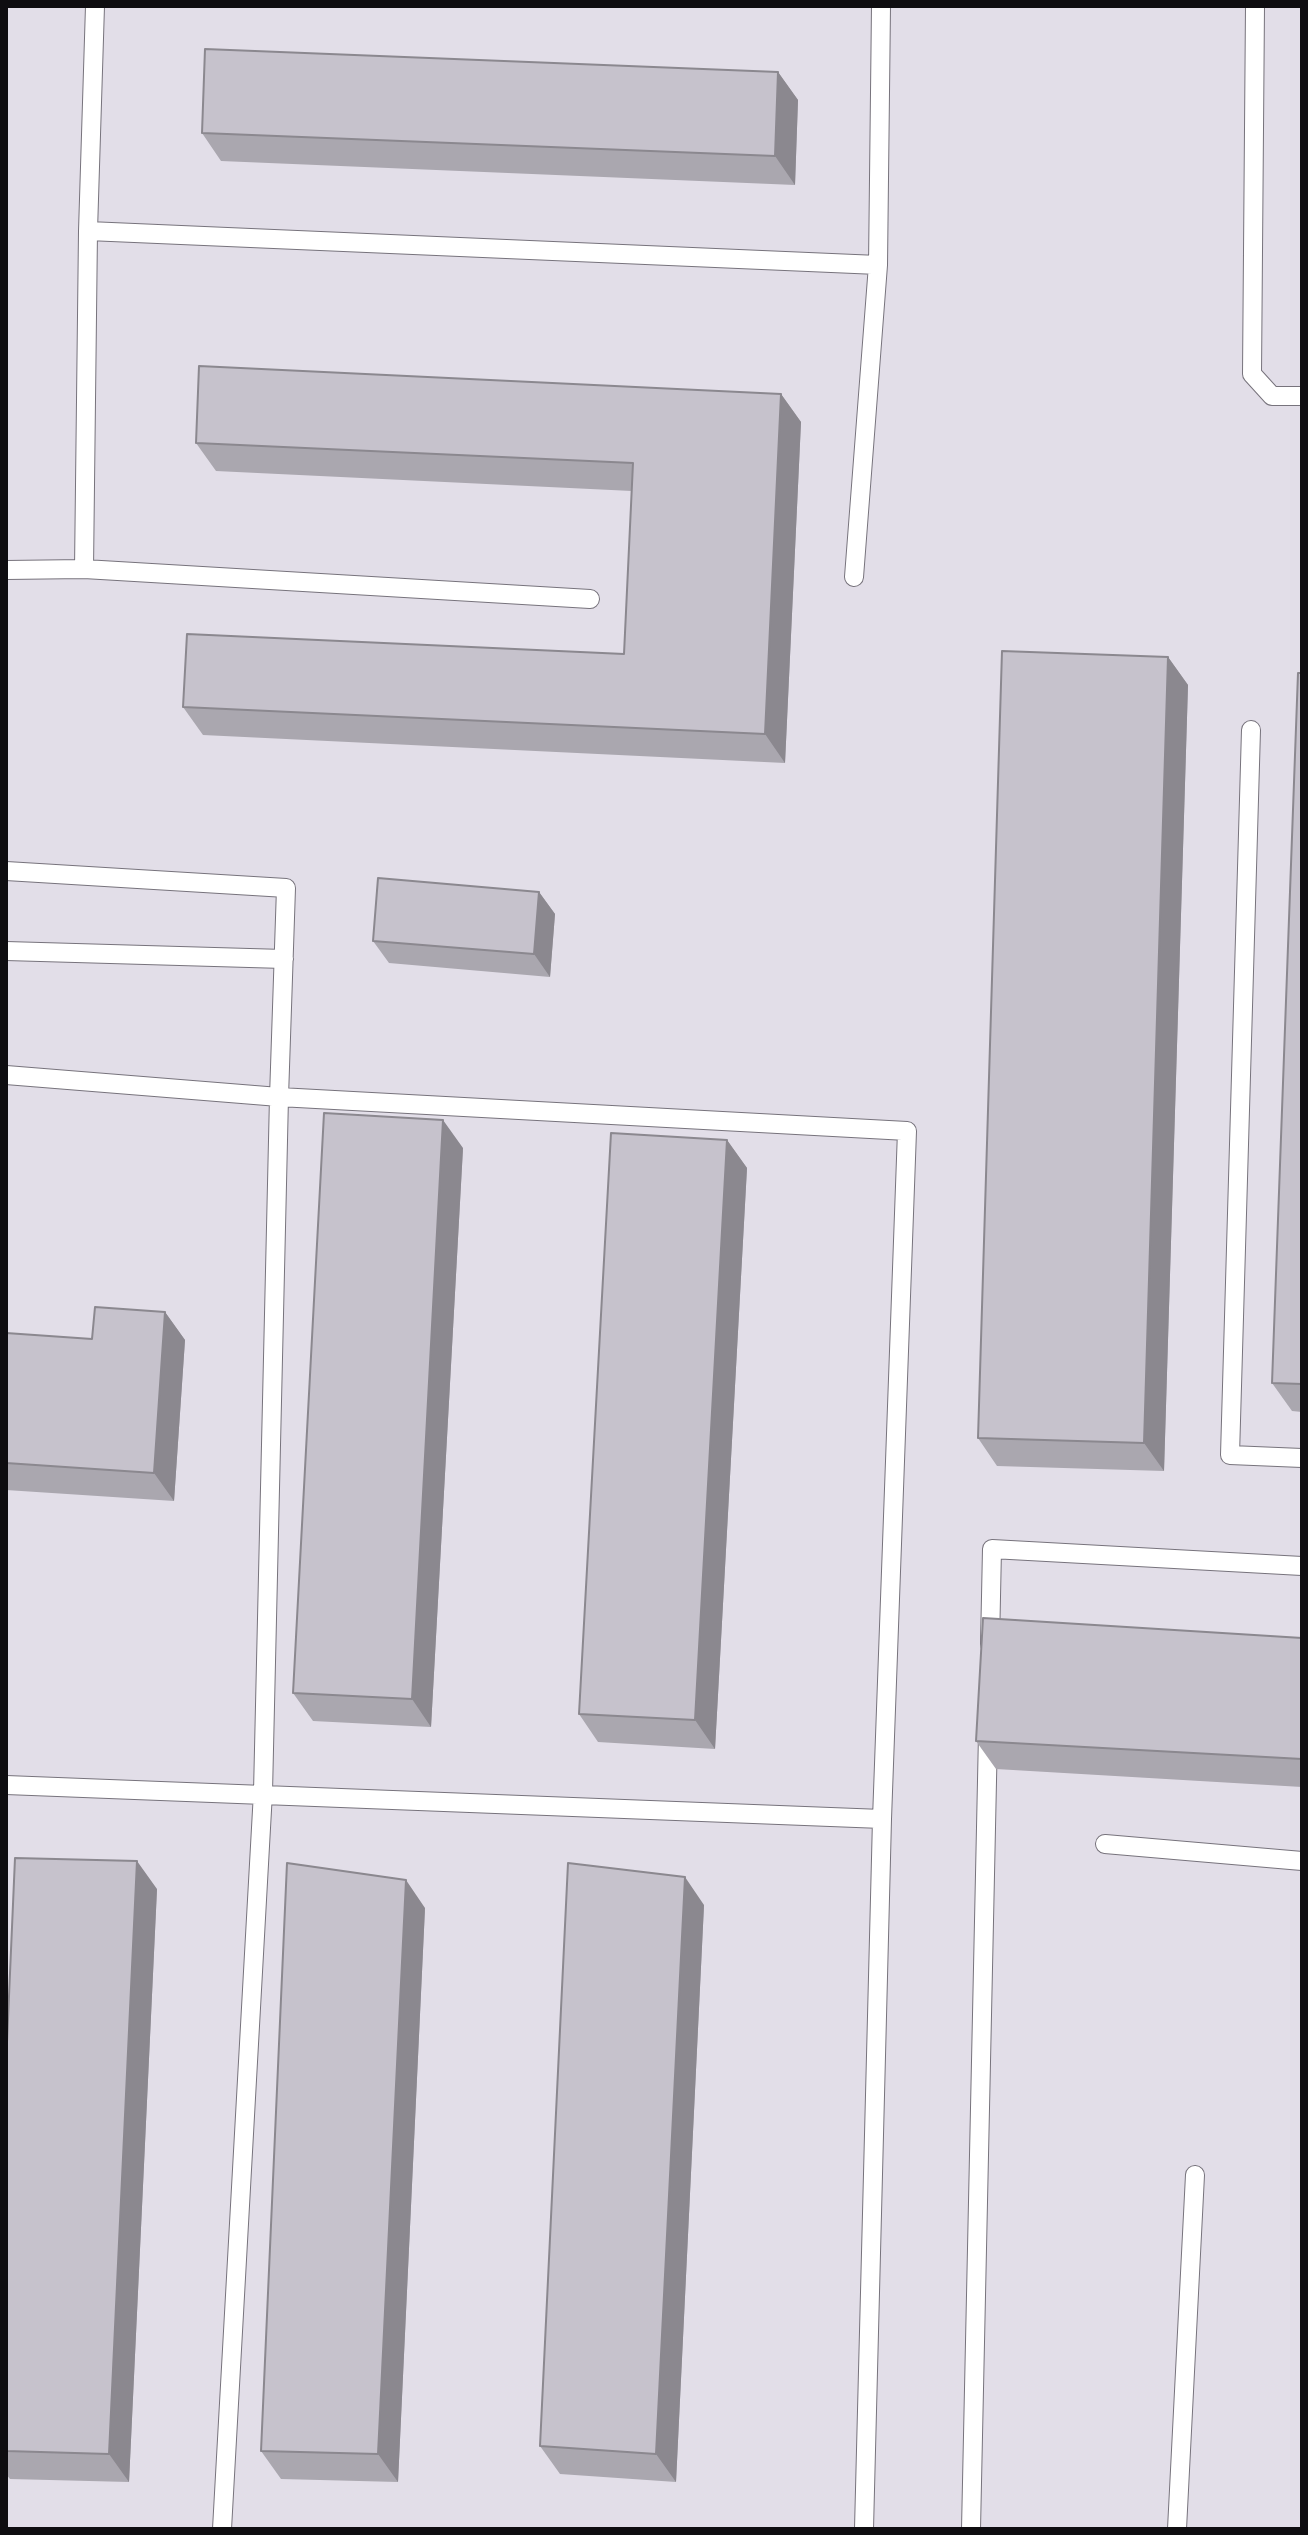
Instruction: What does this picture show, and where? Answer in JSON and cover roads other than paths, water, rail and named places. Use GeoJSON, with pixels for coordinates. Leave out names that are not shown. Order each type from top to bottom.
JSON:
{"type":"FeatureCollection","features":[{"type":"Feature","properties":{"kind":"lane"},"geometry":{"type":"LineString","coordinates":[[84,569],[88,231],[95,6]]}},
{"type":"Feature","properties":{"kind":"lane"},"geometry":{"type":"LineString","coordinates":[[854,577],[878,265],[881,6]]}},
{"type":"Feature","properties":{"kind":"lane"},"geometry":{"type":"LineString","coordinates":[[1255,6],[1252,374],[1272,396],[1302,396]]}},
{"type":"Feature","properties":{"kind":"lane"},"geometry":{"type":"LineString","coordinates":[[88,231],[878,265]]}},
{"type":"Feature","properties":{"kind":"lane"},"geometry":{"type":"LineString","coordinates":[[6,570],[84,569],[590,599]]}},
{"type":"Feature","properties":{"kind":"lane"},"geometry":{"type":"LineString","coordinates":[[1251,730],[1230,1455],[1302,1458]]}},
{"type":"Feature","properties":{"kind":"lane"},"geometry":{"type":"LineString","coordinates":[[6,871],[286,888],[263,1792],[222,2529]]}},
{"type":"Feature","properties":{"kind":"lane"},"geometry":{"type":"LineString","coordinates":[[6,951],[284,959]]}},
{"type":"Feature","properties":{"kind":"lane"},"geometry":{"type":"LineString","coordinates":[[6,1075],[279,1097],[907,1131],[882,1819],[864,2529]]}},
{"type":"Feature","properties":{"kind":"lane"},"geometry":{"type":"LineString","coordinates":[[990,1660],[992,1549],[1302,1566]]}},
{"type":"Feature","properties":{"kind":"lane"},"geometry":{"type":"LineString","coordinates":[[971,2529],[989,1707]]}},
{"type":"Feature","properties":{"kind":"lane"},"geometry":{"type":"LineString","coordinates":[[6,1785],[263,1792],[882,1819]]}},
{"type":"Feature","properties":{"kind":"lane"},"geometry":{"type":"LineString","coordinates":[[1105,1844],[1302,1861]]}},
{"type":"Feature","properties":{"kind":"lane"},"geometry":{"type":"LineString","coordinates":[[1177,2529],[1195,2175]]}}]}
